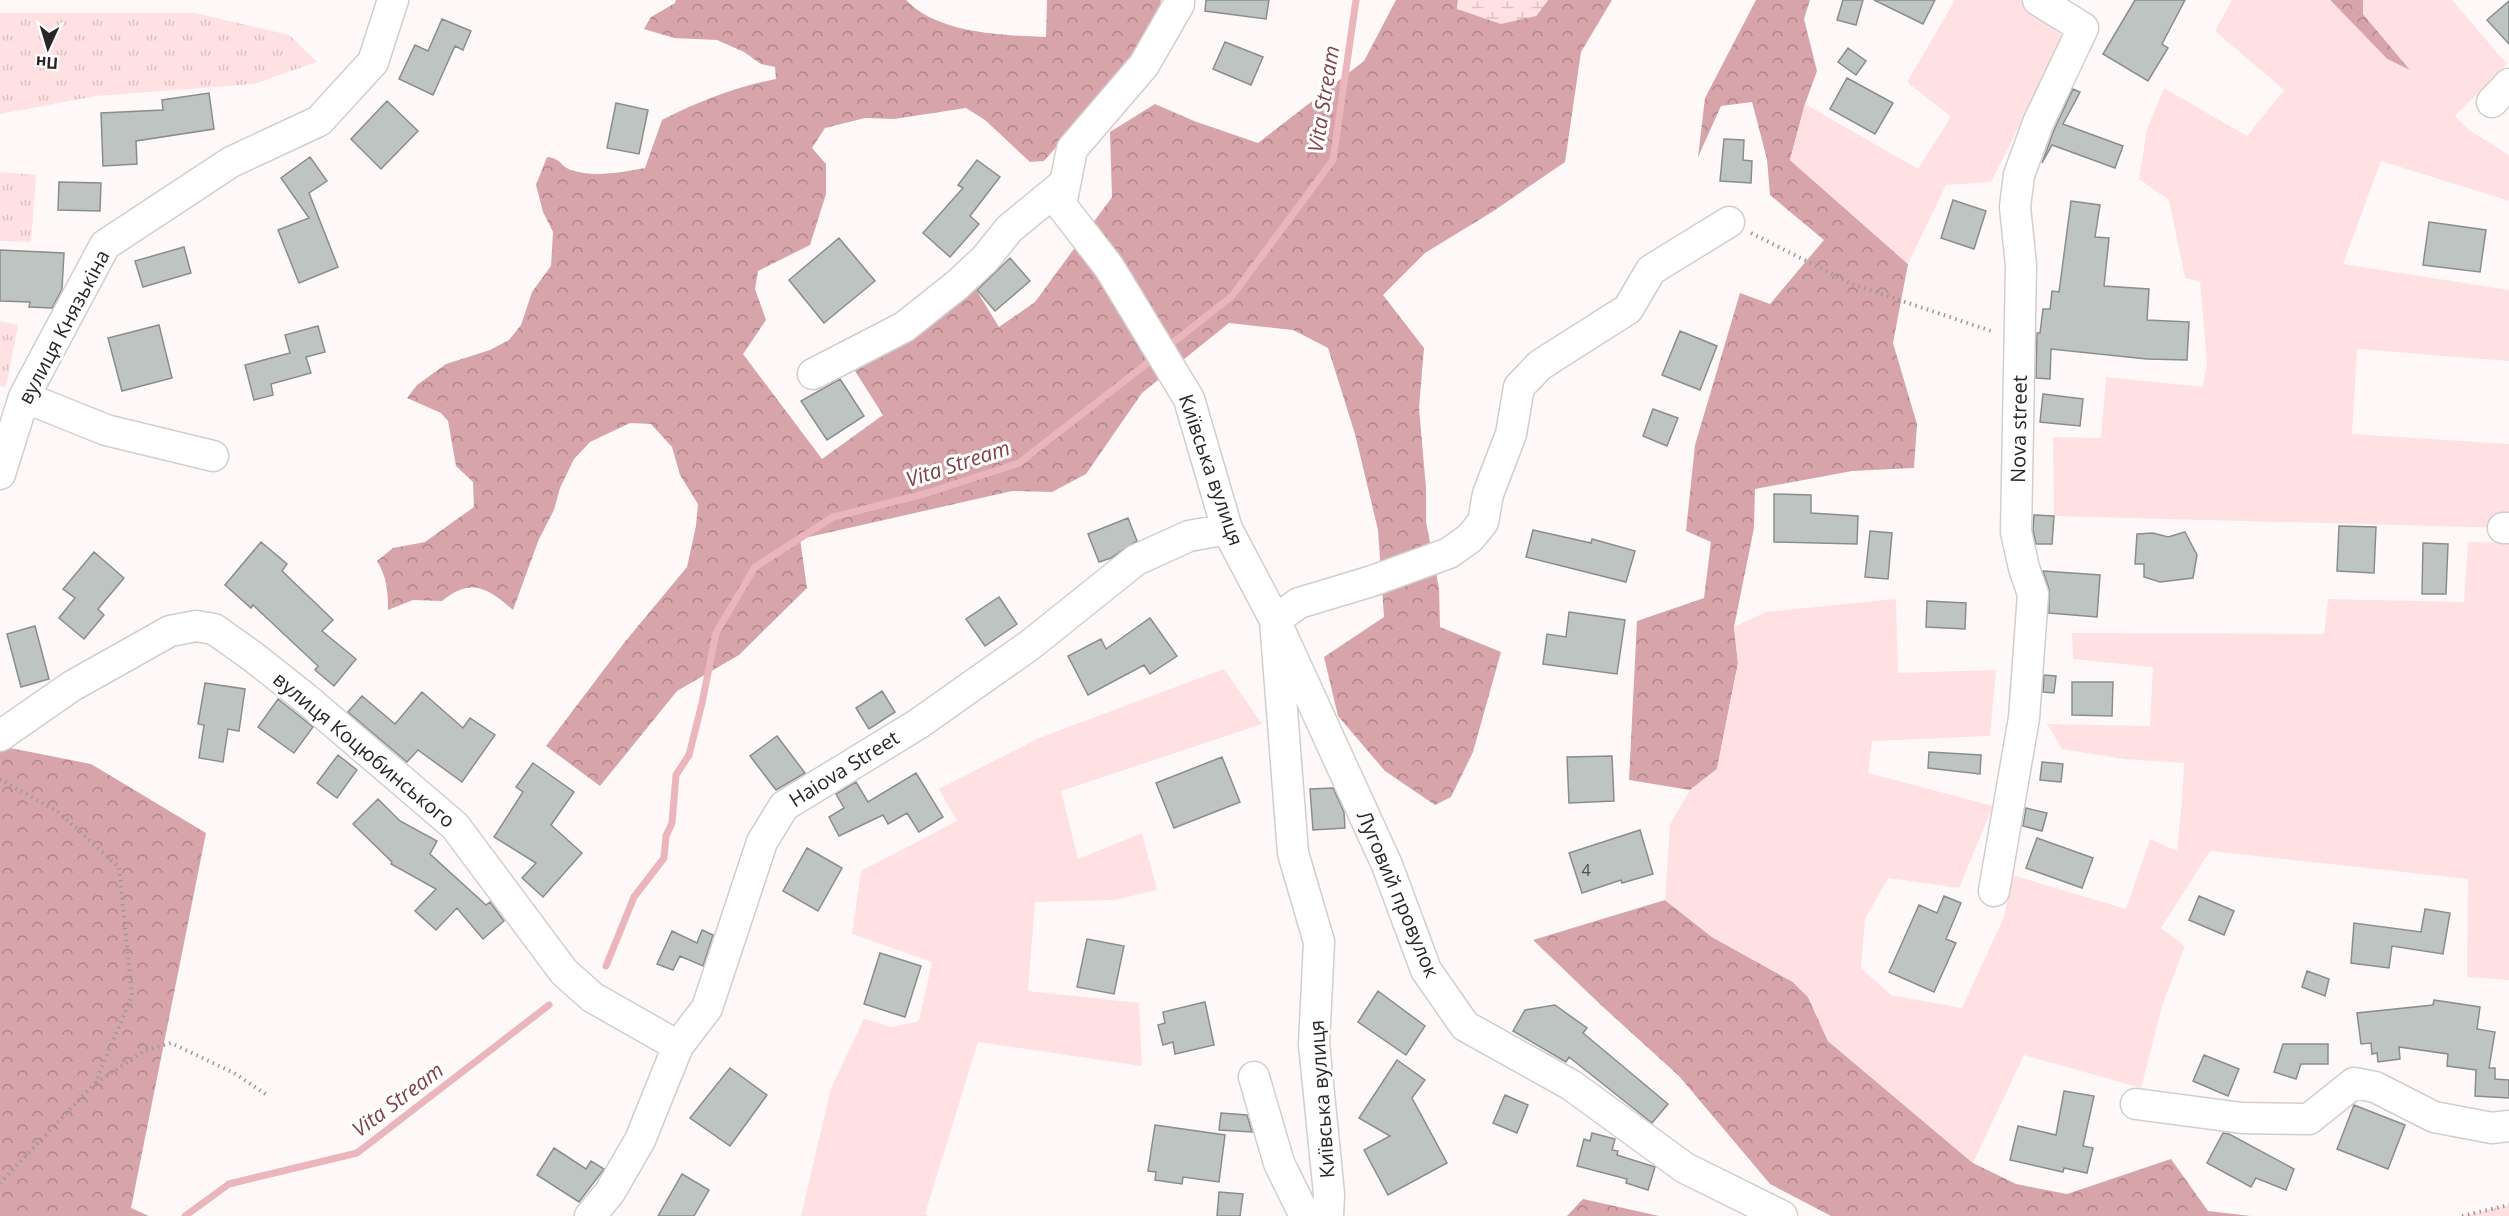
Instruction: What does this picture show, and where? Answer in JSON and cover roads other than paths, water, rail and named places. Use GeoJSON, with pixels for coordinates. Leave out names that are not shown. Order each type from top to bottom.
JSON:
{"type":"FeatureCollection","features":[{"type":"Feature","properties":{"kind":"street","name":"вулиця Князькіна"},"geometry":{"type":"LineString","coordinates":[[0,474],[24,397],[105,245],[231,162],[319,121],[373,62],[393,0]]}},
{"type":"Feature","properties":{"kind":"street","name":"Київська вулиця"},"geometry":{"type":"LineString","coordinates":[[1179,0],[1179,4],[1144,65],[1072,149],[1061,205],[1109,267],[1189,399],[1227,529],[1275,620],[1293,854],[1319,942],[1314,1044],[1329,1194],[1328,1216]]}},
{"type":"Feature","properties":{"kind":"street","name":"Nova street"},"geometry":{"type":"LineString","coordinates":[[1994,891],[2024,718],[2033,594],[2024,568],[2016,532],[2022,265],[2015,207],[2019,175],[2038,123],[2083,28],[2038,0]]}},
{"type":"Feature","properties":{"kind":"street"},"geometry":{"type":"LineString","coordinates":[[813,374],[904,327],[957,285],[985,259],[1009,229],[1065,183]]}},
{"type":"Feature","properties":{"kind":"street"},"geometry":{"type":"LineString","coordinates":[[1275,620],[1299,603],[1372,581],[1449,553],[1470,538],[1484,522],[1488,494],[1511,434],[1519,387],[1540,365],[1628,309],[1651,270],[1729,222]]}},
{"type":"Feature","properties":{"kind":"street"},"geometry":{"type":"LineString","coordinates":[[24,397],[106,430],[213,456]]}},
{"type":"Feature","properties":{"kind":"street","name":"Haiova Street"},"geometry":{"type":"LineString","coordinates":[[590,1216],[610,1192],[640,1140],[678,1046],[707,1008],[762,842],[784,806],[927,717],[1030,645],[1136,560],[1189,536],[1227,529]]}},
{"type":"Feature","properties":{"kind":"street","name":"Луговий провулок"},"geometry":{"type":"LineString","coordinates":[[1275,620],[1387,865],[1426,970],[1465,1026],[1571,1085],[1685,1168],[1782,1216]]}},
{"type":"Feature","properties":{"kind":"street","name":"вулиця Коцюбинського"},"geometry":{"type":"LineString","coordinates":[[0,736],[72,686],[170,630],[196,626],[214,629],[304,697],[455,826],[564,972],[592,997],[678,1046]]}},
{"type":"Feature","properties":{"kind":"street"},"geometry":{"type":"LineString","coordinates":[[1254,1077],[1279,1163],[1305,1216]]}},
{"type":"Feature","properties":{"kind":"street"},"geometry":{"type":"LineString","coordinates":[[2136,1104],[2242,1118],[2310,1119],[2354,1083],[2375,1087],[2434,1117],[2492,1128],[2509,1126]]}},
{"type":"Feature","properties":{"kind":"street"},"geometry":{"type":"LineString","coordinates":[[1713,1182],[1731,1216]]}},
{"type":"Feature","properties":{"kind":"waterway","name":"Vita Stream"},"geometry":{"type":"LineString","coordinates":[[1165,349],[1232,296],[1333,160],[1356,0]]}},
{"type":"Feature","properties":{"kind":"waterway","name":"Vita Stream"},"geometry":{"type":"LineString","coordinates":[[606,966],[634,897],[664,858],[666,836],[672,823],[676,775],[689,755],[716,633],[755,567],[833,517],[924,494],[1019,463],[1154,358]]}},
{"type":"Feature","properties":{"kind":"waterway","name":"Vita Stream"},"geometry":{"type":"LineString","coordinates":[[185,1216],[229,1184],[357,1153],[549,1005]]}}]}
